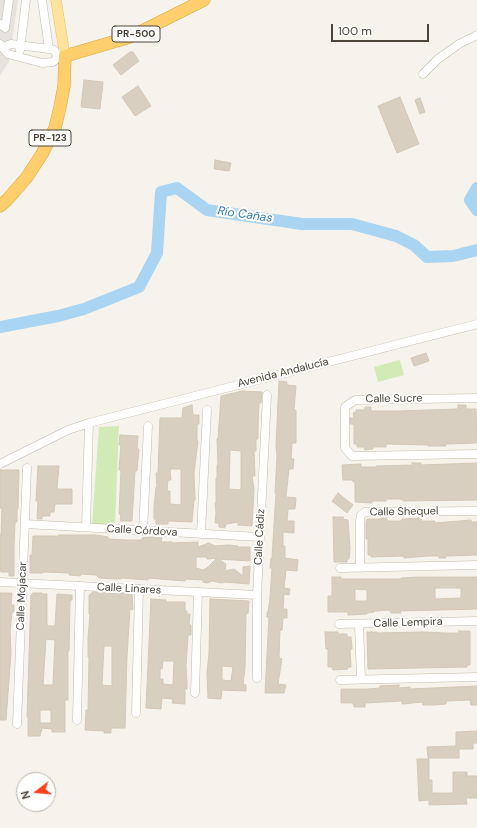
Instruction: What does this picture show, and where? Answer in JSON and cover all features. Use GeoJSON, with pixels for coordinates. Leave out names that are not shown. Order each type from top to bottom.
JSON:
{"type":"FeatureCollection","features":[{"type":"Feature","properties":{"kind":"highway","name":"PR-500"},"geometry":{"type":"LineString","coordinates":[[62,56],[130,37],[204,0]]}},
{"type":"Feature","properties":{"kind":"highway","name":"PR-123"},"geometry":{"type":"LineString","coordinates":[[0,206],[27,177],[42,154],[55,128],[64,86],[62,56]]}},
{"type":"Feature","properties":{"kind":"main road","name":"PR-123"},"geometry":{"type":"LineString","coordinates":[[56,0],[62,56]]}},
{"type":"Feature","properties":{"kind":"street"},"geometry":{"type":"LineString","coordinates":[[0,24],[4,28],[9,0]]}},
{"type":"Feature","properties":{"kind":"street"},"geometry":{"type":"LineString","coordinates":[[19,57],[26,0]]}},
{"type":"Feature","properties":{"kind":"street"},"geometry":{"type":"LineString","coordinates":[[42,0],[48,49]]}},
{"type":"Feature","properties":{"kind":"street"},"geometry":{"type":"LineString","coordinates":[[423,74],[443,54],[477,34]]}},
{"type":"Feature","properties":{"kind":"street"},"geometry":{"type":"LineString","coordinates":[[11,44],[21,46],[54,50],[62,56],[53,62],[42,63],[8,54],[1,47],[11,44]]}},
{"type":"Feature","properties":{"kind":"street","name":"Avenida Andalucía"},"geometry":{"type":"LineString","coordinates":[[0,464],[68,430],[89,423],[477,324]]}},
{"type":"Feature","properties":{"kind":"street","name":"Calle Cádiz"},"geometry":{"type":"LineString","coordinates":[[257,678],[257,595],[266,395]]}},
{"type":"Feature","properties":{"kind":"street","name":"Calle Sucre"},"geometry":{"type":"LineString","coordinates":[[477,398],[355,400],[345,407],[345,448],[352,456],[477,454]]}},
{"type":"Feature","properties":{"kind":"street"},"geometry":{"type":"LineString","coordinates":[[201,534],[207,410]]}},
{"type":"Feature","properties":{"kind":"street"},"geometry":{"type":"LineString","coordinates":[[86,527],[89,423]]}},
{"type":"Feature","properties":{"kind":"street"},"geometry":{"type":"LineString","coordinates":[[143,531],[148,426]]}},
{"type":"Feature","properties":{"kind":"street","name":"Calle Mojacar"},"geometry":{"type":"LineString","coordinates":[[17,724],[27,468]]}},
{"type":"Feature","properties":{"kind":"street","name":"Calle Shequel"},"geometry":{"type":"LineString","coordinates":[[360,568],[360,521],[361,515],[365,512],[477,510]]}},
{"type":"Feature","properties":{"kind":"street","name":"Calle Córdova"},"geometry":{"type":"LineString","coordinates":[[25,524],[260,537]]}},
{"type":"Feature","properties":{"kind":"street"},"geometry":{"type":"LineString","coordinates":[[340,568],[477,566]]}},
{"type":"Feature","properties":{"kind":"street","name":"Calle Linares"},"geometry":{"type":"LineString","coordinates":[[0,582],[257,595]]}},
{"type":"Feature","properties":{"kind":"street"},"geometry":{"type":"LineString","coordinates":[[77,720],[80,586]]}},
{"type":"Feature","properties":{"kind":"street"},"geometry":{"type":"LineString","coordinates":[[136,713],[139,589]]}},
{"type":"Feature","properties":{"kind":"street"},"geometry":{"type":"LineString","coordinates":[[195,693],[198,592]]}},
{"type":"Feature","properties":{"kind":"street","name":"Calle Lempira"},"geometry":{"type":"LineString","coordinates":[[339,624],[359,625],[477,621]]}},
{"type":"Feature","properties":{"kind":"street"},"geometry":{"type":"LineString","coordinates":[[359,625],[361,679]]}},
{"type":"Feature","properties":{"kind":"street"},"geometry":{"type":"LineString","coordinates":[[340,680],[477,677]]}},
{"type":"Feature","properties":{"kind":"shaded area"},"geometry":{"type":"Polygon","coordinates":[[[0,0],[18,0],[9,62],[0,75],[0,0]]]}},
{"type":"Feature","properties":{"kind":"green space"},"geometry":{"type":"Polygon","coordinates":[[[400,360],[404,375],[378,382],[374,367],[400,360]]]}},
{"type":"Feature","properties":{"kind":"green space"},"geometry":{"type":"Polygon","coordinates":[[[119,426],[115,526],[92,524],[99,427],[119,426]]]}},
{"type":"Feature","properties":{"kind":"building"},"geometry":{"type":"Polygon","coordinates":[[[130,52],[133,52],[139,61],[121,75],[113,65],[130,52]]]}},
{"type":"Feature","properties":{"kind":"building"},"geometry":{"type":"Polygon","coordinates":[[[84,80],[103,82],[100,109],[81,107],[84,80]]]}},
{"type":"Feature","properties":{"kind":"building"},"geometry":{"type":"Polygon","coordinates":[[[138,86],[151,106],[135,116],[122,97],[138,86]]]}},
{"type":"Feature","properties":{"kind":"building"},"geometry":{"type":"Polygon","coordinates":[[[400,97],[419,144],[397,153],[378,106],[400,97]]]}},
{"type":"Feature","properties":{"kind":"building"},"geometry":{"type":"Polygon","coordinates":[[[420,98],[425,112],[420,114],[415,100],[420,98]]]}},
{"type":"Feature","properties":{"kind":"building"},"geometry":{"type":"Polygon","coordinates":[[[215,160],[231,163],[229,171],[214,169],[215,160]]]}},
{"type":"Feature","properties":{"kind":"building"},"geometry":{"type":"Polygon","coordinates":[[[426,353],[429,361],[414,366],[411,358],[426,353]]]}},
{"type":"Feature","properties":{"kind":"building"},"geometry":{"type":"Polygon","coordinates":[[[279,381],[287,382],[287,385],[296,386],[294,410],[296,410],[296,443],[292,443],[291,459],[294,459],[293,469],[289,469],[286,497],[296,498],[295,509],[288,509],[287,521],[294,521],[294,533],[283,532],[283,546],[285,546],[285,558],[298,560],[297,571],[286,570],[284,588],[290,589],[289,595],[284,594],[283,609],[287,609],[287,618],[283,618],[282,630],[280,630],[279,658],[282,659],[278,684],[286,685],[284,693],[265,693],[269,617],[267,617],[267,612],[270,598],[272,568],[270,568],[276,493],[276,446],[279,381]]]}},
{"type":"Feature","properties":{"kind":"building"},"geometry":{"type":"Polygon","coordinates":[[[242,391],[262,392],[261,403],[259,403],[258,439],[256,439],[256,451],[254,451],[255,476],[252,476],[254,489],[252,526],[238,525],[238,522],[226,524],[225,528],[219,527],[219,523],[215,523],[216,478],[218,465],[217,439],[221,396],[242,391]],[[230,450],[229,489],[241,490],[241,451],[230,450]]]}},
{"type":"Feature","properties":{"kind":"building"},"geometry":{"type":"Polygon","coordinates":[[[192,405],[193,415],[199,415],[199,424],[197,424],[198,441],[194,473],[195,500],[192,522],[168,521],[168,524],[156,524],[156,520],[154,519],[154,507],[157,487],[156,473],[158,473],[160,418],[182,418],[183,408],[192,405]],[[170,469],[171,480],[168,480],[167,491],[170,491],[170,504],[181,505],[181,469],[170,469]]]}},
{"type":"Feature","properties":{"kind":"building"},"geometry":{"type":"Polygon","coordinates":[[[458,405],[466,405],[466,409],[476,409],[476,443],[446,444],[446,446],[386,444],[386,447],[373,447],[373,449],[365,450],[364,447],[357,447],[357,444],[354,444],[354,425],[350,424],[350,418],[354,418],[353,413],[356,412],[356,410],[365,410],[365,407],[371,407],[371,411],[458,409],[458,405]]]}},
{"type":"Feature","properties":{"kind":"building"},"geometry":{"type":"Polygon","coordinates":[[[120,435],[138,436],[137,449],[139,449],[137,471],[135,471],[132,521],[120,521],[121,515],[119,514],[121,470],[119,470],[121,445],[119,445],[120,435]]]}},
{"type":"Feature","properties":{"kind":"building"},"geometry":{"type":"Polygon","coordinates":[[[412,463],[421,463],[421,465],[477,463],[477,500],[403,501],[400,499],[386,499],[386,501],[372,501],[372,503],[355,502],[355,482],[353,482],[353,480],[343,480],[342,465],[361,464],[361,467],[376,467],[413,465],[412,463]]]}},
{"type":"Feature","properties":{"kind":"building"},"geometry":{"type":"Polygon","coordinates":[[[38,466],[59,466],[57,489],[72,489],[72,504],[55,504],[54,512],[50,512],[50,516],[42,516],[42,519],[37,519],[38,501],[36,501],[38,466]]]}},
{"type":"Feature","properties":{"kind":"building"},"geometry":{"type":"Polygon","coordinates":[[[0,470],[19,470],[17,522],[15,522],[14,576],[9,576],[9,572],[1,572],[0,569],[2,508],[0,508],[0,470]]]}},
{"type":"Feature","properties":{"kind":"building"},"geometry":{"type":"Polygon","coordinates":[[[338,493],[353,505],[347,513],[332,501],[338,493]]]}},
{"type":"Feature","properties":{"kind":"building"},"geometry":{"type":"Polygon","coordinates":[[[333,517],[344,517],[342,519],[348,520],[350,549],[349,559],[347,559],[347,562],[334,562],[333,517]]]}},
{"type":"Feature","properties":{"kind":"building"},"geometry":{"type":"Polygon","coordinates":[[[387,518],[387,521],[402,521],[402,519],[421,518],[421,521],[435,521],[435,523],[471,520],[471,522],[477,522],[477,555],[446,556],[446,558],[439,558],[439,556],[404,558],[404,556],[371,557],[371,555],[368,555],[366,522],[367,519],[387,518]]]}},
{"type":"Feature","properties":{"kind":"building"},"geometry":{"type":"Polygon","coordinates":[[[96,535],[108,537],[108,539],[126,540],[142,540],[142,538],[150,537],[162,538],[161,542],[198,542],[198,547],[209,543],[215,546],[228,545],[250,547],[250,561],[218,559],[226,564],[225,571],[234,569],[243,576],[243,567],[250,566],[249,584],[212,581],[207,583],[203,582],[203,580],[185,579],[185,581],[148,578],[148,580],[115,579],[99,578],[96,575],[69,575],[69,573],[30,573],[30,555],[32,555],[33,536],[96,535]],[[196,557],[196,568],[203,570],[217,558],[207,559],[207,557],[196,557]]]}},
{"type":"Feature","properties":{"kind":"building"},"geometry":{"type":"Polygon","coordinates":[[[332,577],[341,577],[341,579],[401,579],[418,577],[477,577],[477,609],[400,611],[401,613],[391,613],[389,610],[374,611],[367,614],[348,615],[348,612],[328,612],[328,596],[332,596],[332,577]],[[435,588],[435,599],[461,598],[461,588],[435,588]],[[355,589],[355,601],[367,601],[367,590],[355,589]]]}},
{"type":"Feature","properties":{"kind":"building"},"geometry":{"type":"Polygon","coordinates":[[[93,592],[132,594],[133,610],[130,609],[125,728],[111,728],[111,733],[85,730],[86,710],[88,710],[89,595],[93,592]],[[104,646],[102,685],[112,686],[112,646],[104,646]]]}},
{"type":"Feature","properties":{"kind":"building"},"geometry":{"type":"Polygon","coordinates":[[[0,593],[12,593],[11,605],[14,605],[10,632],[11,653],[6,720],[0,720],[0,593]]]}},
{"type":"Feature","properties":{"kind":"building"},"geometry":{"type":"Polygon","coordinates":[[[33,593],[47,594],[47,626],[55,626],[57,594],[72,595],[72,600],[70,600],[68,700],[65,700],[65,732],[52,732],[52,729],[42,728],[40,736],[28,736],[27,717],[31,595],[33,595],[33,593]],[[46,639],[43,685],[53,685],[55,640],[46,639]],[[40,710],[40,723],[51,723],[51,710],[40,710]]]}},
{"type":"Feature","properties":{"kind":"building"},"geometry":{"type":"Polygon","coordinates":[[[151,599],[166,600],[166,602],[185,602],[185,611],[187,611],[187,614],[190,614],[189,625],[191,625],[191,635],[188,635],[186,666],[187,689],[185,688],[185,704],[172,703],[173,699],[162,698],[161,709],[146,708],[151,599]],[[163,661],[162,669],[160,669],[160,679],[163,679],[163,684],[173,685],[174,661],[163,661]]]}},
{"type":"Feature","properties":{"kind":"building"},"geometry":{"type":"Polygon","coordinates":[[[210,599],[249,601],[248,614],[246,613],[245,668],[243,684],[246,685],[246,691],[222,690],[221,699],[208,698],[207,673],[210,599]],[[222,666],[222,680],[231,681],[233,667],[222,666]]]}},
{"type":"Feature","properties":{"kind":"building"},"geometry":{"type":"Polygon","coordinates":[[[459,631],[470,631],[470,665],[467,665],[467,667],[368,669],[367,632],[459,633],[459,631]]]}},
{"type":"Feature","properties":{"kind":"building"},"geometry":{"type":"Polygon","coordinates":[[[325,632],[338,632],[338,634],[347,634],[347,637],[351,637],[351,667],[347,667],[348,669],[333,670],[332,667],[328,667],[328,649],[326,649],[325,632]]]}},
{"type":"Feature","properties":{"kind":"building"},"geometry":{"type":"Polygon","coordinates":[[[399,685],[399,688],[410,687],[410,689],[477,686],[477,705],[471,705],[470,700],[446,701],[446,704],[433,705],[423,705],[423,702],[402,704],[402,701],[365,703],[365,707],[354,707],[353,703],[341,703],[341,689],[368,689],[380,688],[380,686],[399,685]]]}},
{"type":"Feature","properties":{"kind":"building"},"geometry":{"type":"Polygon","coordinates":[[[477,731],[477,743],[473,743],[473,749],[459,749],[459,758],[428,758],[427,747],[456,746],[456,732],[477,731]]]}},
{"type":"Feature","properties":{"kind":"building"},"geometry":{"type":"Polygon","coordinates":[[[417,759],[429,759],[429,780],[432,780],[432,793],[453,793],[453,772],[467,772],[467,776],[477,776],[477,798],[466,798],[467,804],[429,805],[429,800],[419,801],[417,759]]]}},
{"type":"Feature","properties":{"kind":"waterway","name":"Río Cañas"},"geometry":{"type":"LineString","coordinates":[[0,327],[58,316],[84,309],[139,287],[157,253],[161,192],[177,188],[207,210],[302,224],[352,224],[396,236],[414,245],[427,257],[453,256],[477,250]]}},
{"type":"Feature","properties":{"kind":"waterway","name":"Río Cañas"},"geometry":{"type":"LineString","coordinates":[[477,188],[470,200],[477,210]]}}]}
